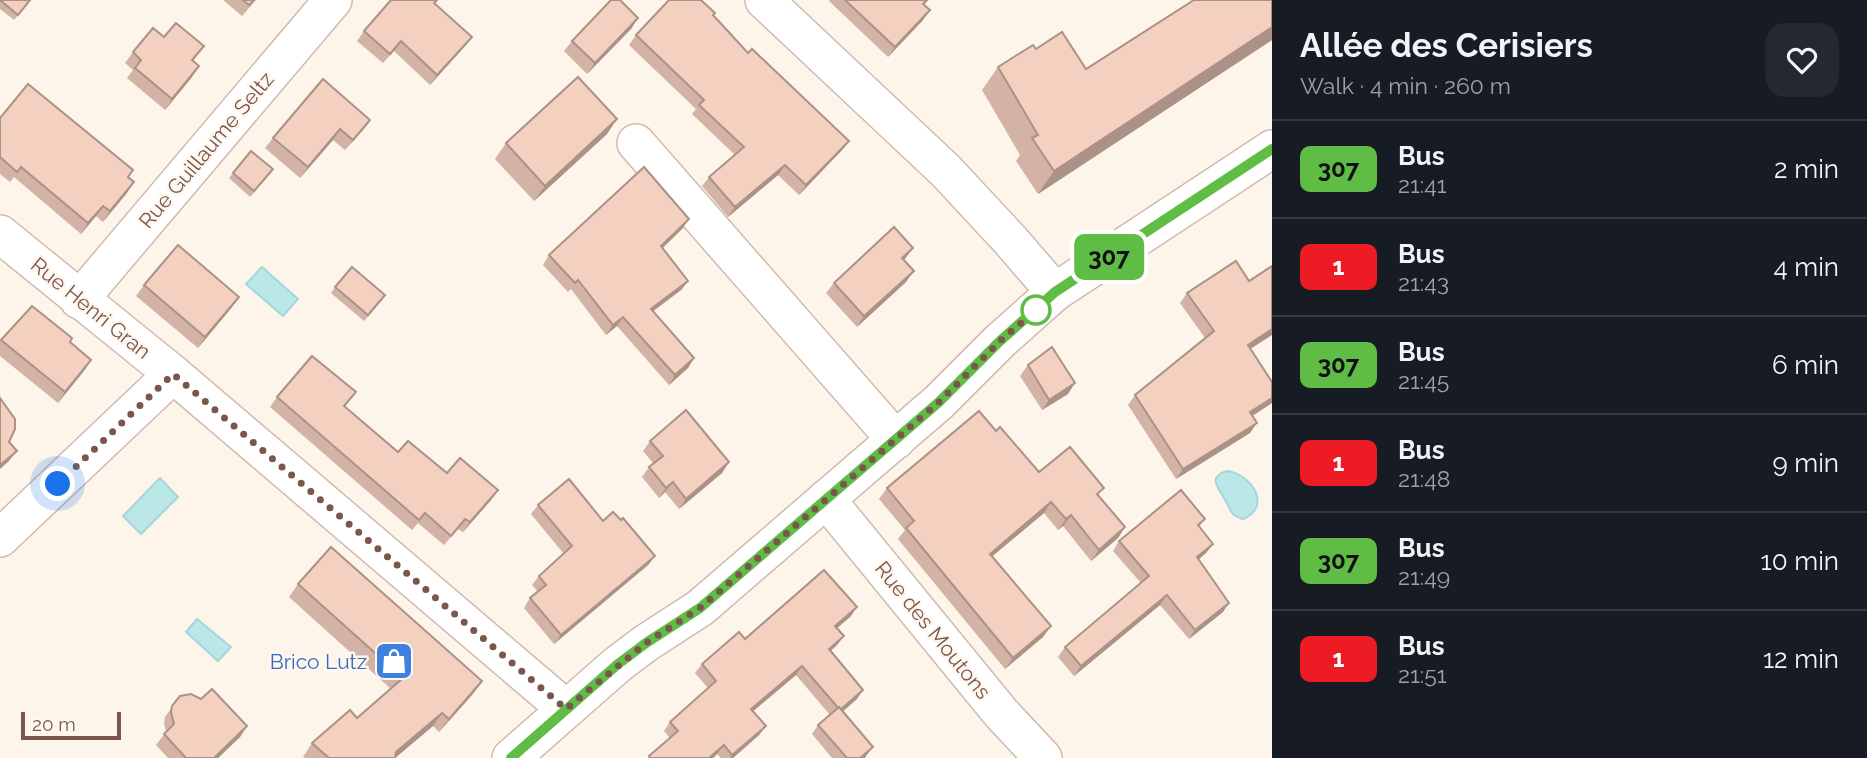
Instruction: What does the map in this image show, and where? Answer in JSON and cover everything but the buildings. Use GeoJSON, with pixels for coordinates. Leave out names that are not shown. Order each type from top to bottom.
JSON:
{"type":"FeatureCollection","features":[{"type":"Feature","properties":{"kind":"street","name":"Rue Guillaume Seltz"},"geometry":{"type":"LineString","coordinates":[[79,300],[333,0]]}},
{"type":"Feature","properties":{"kind":"street"},"geometry":{"type":"LineString","coordinates":[[764,0],[946,171],[1012,241],[1055,292]]}},
{"type":"Feature","properties":{"kind":"street"},"geometry":{"type":"LineString","coordinates":[[636,143],[896,440]]}},
{"type":"Feature","properties":{"kind":"street"},"geometry":{"type":"LineString","coordinates":[[511,758],[646,643],[700,608],[939,402],[1000,341],[1055,292],[1272,149]]}},
{"type":"Feature","properties":{"kind":"street","name":"Rue Henri Gran"},"geometry":{"type":"LineString","coordinates":[[0,234],[173,374],[566,709]]}},
{"type":"Feature","properties":{"kind":"street"},"geometry":{"type":"LineString","coordinates":[[0,538],[173,374]]}},
{"type":"Feature","properties":{"kind":"street","name":"Rue des Moutons"},"geometry":{"type":"LineString","coordinates":[[826,499],[1001,713],[1043,758]]}},
{"type":"Feature","properties":{"kind":"water"},"geometry":{"type":"Polygon","coordinates":[[[262,267],[298,299],[283,316],[246,284],[262,267]]]}},
{"type":"Feature","properties":{"kind":"water"},"geometry":{"type":"Polygon","coordinates":[[[1227,471],[1245,478],[1256,492],[1256,507],[1252,514],[1243,519],[1231,511],[1216,483],[1217,476],[1227,471]]]}},
{"type":"Feature","properties":{"kind":"water"},"geometry":{"type":"Polygon","coordinates":[[[160,478],[178,497],[141,534],[123,516],[160,478]]]}},
{"type":"Feature","properties":{"kind":"water"},"geometry":{"type":"Polygon","coordinates":[[[197,619],[231,647],[218,661],[186,632],[197,619]]]}},
{"type":"Feature","properties":{"kind":"bus line","name":"307"},"geometry":{"type":"LineString","coordinates":[[511,758],[618,664],[700,608],[939,402],[1000,341],[1055,292],[1272,149]]}},
{"type":"Feature","properties":{"kind":"place","name":"Brico Lutz"},"geometry":{"type":"Point","coordinates":[394,661]}},
{"type":"Feature","properties":{"kind":"route"},"geometry":{"type":"LineString","coordinates":[[58,484],[173,374],[566,709],[618,664],[700,608],[939,402],[1000,341],[1036,310]]}}]}
